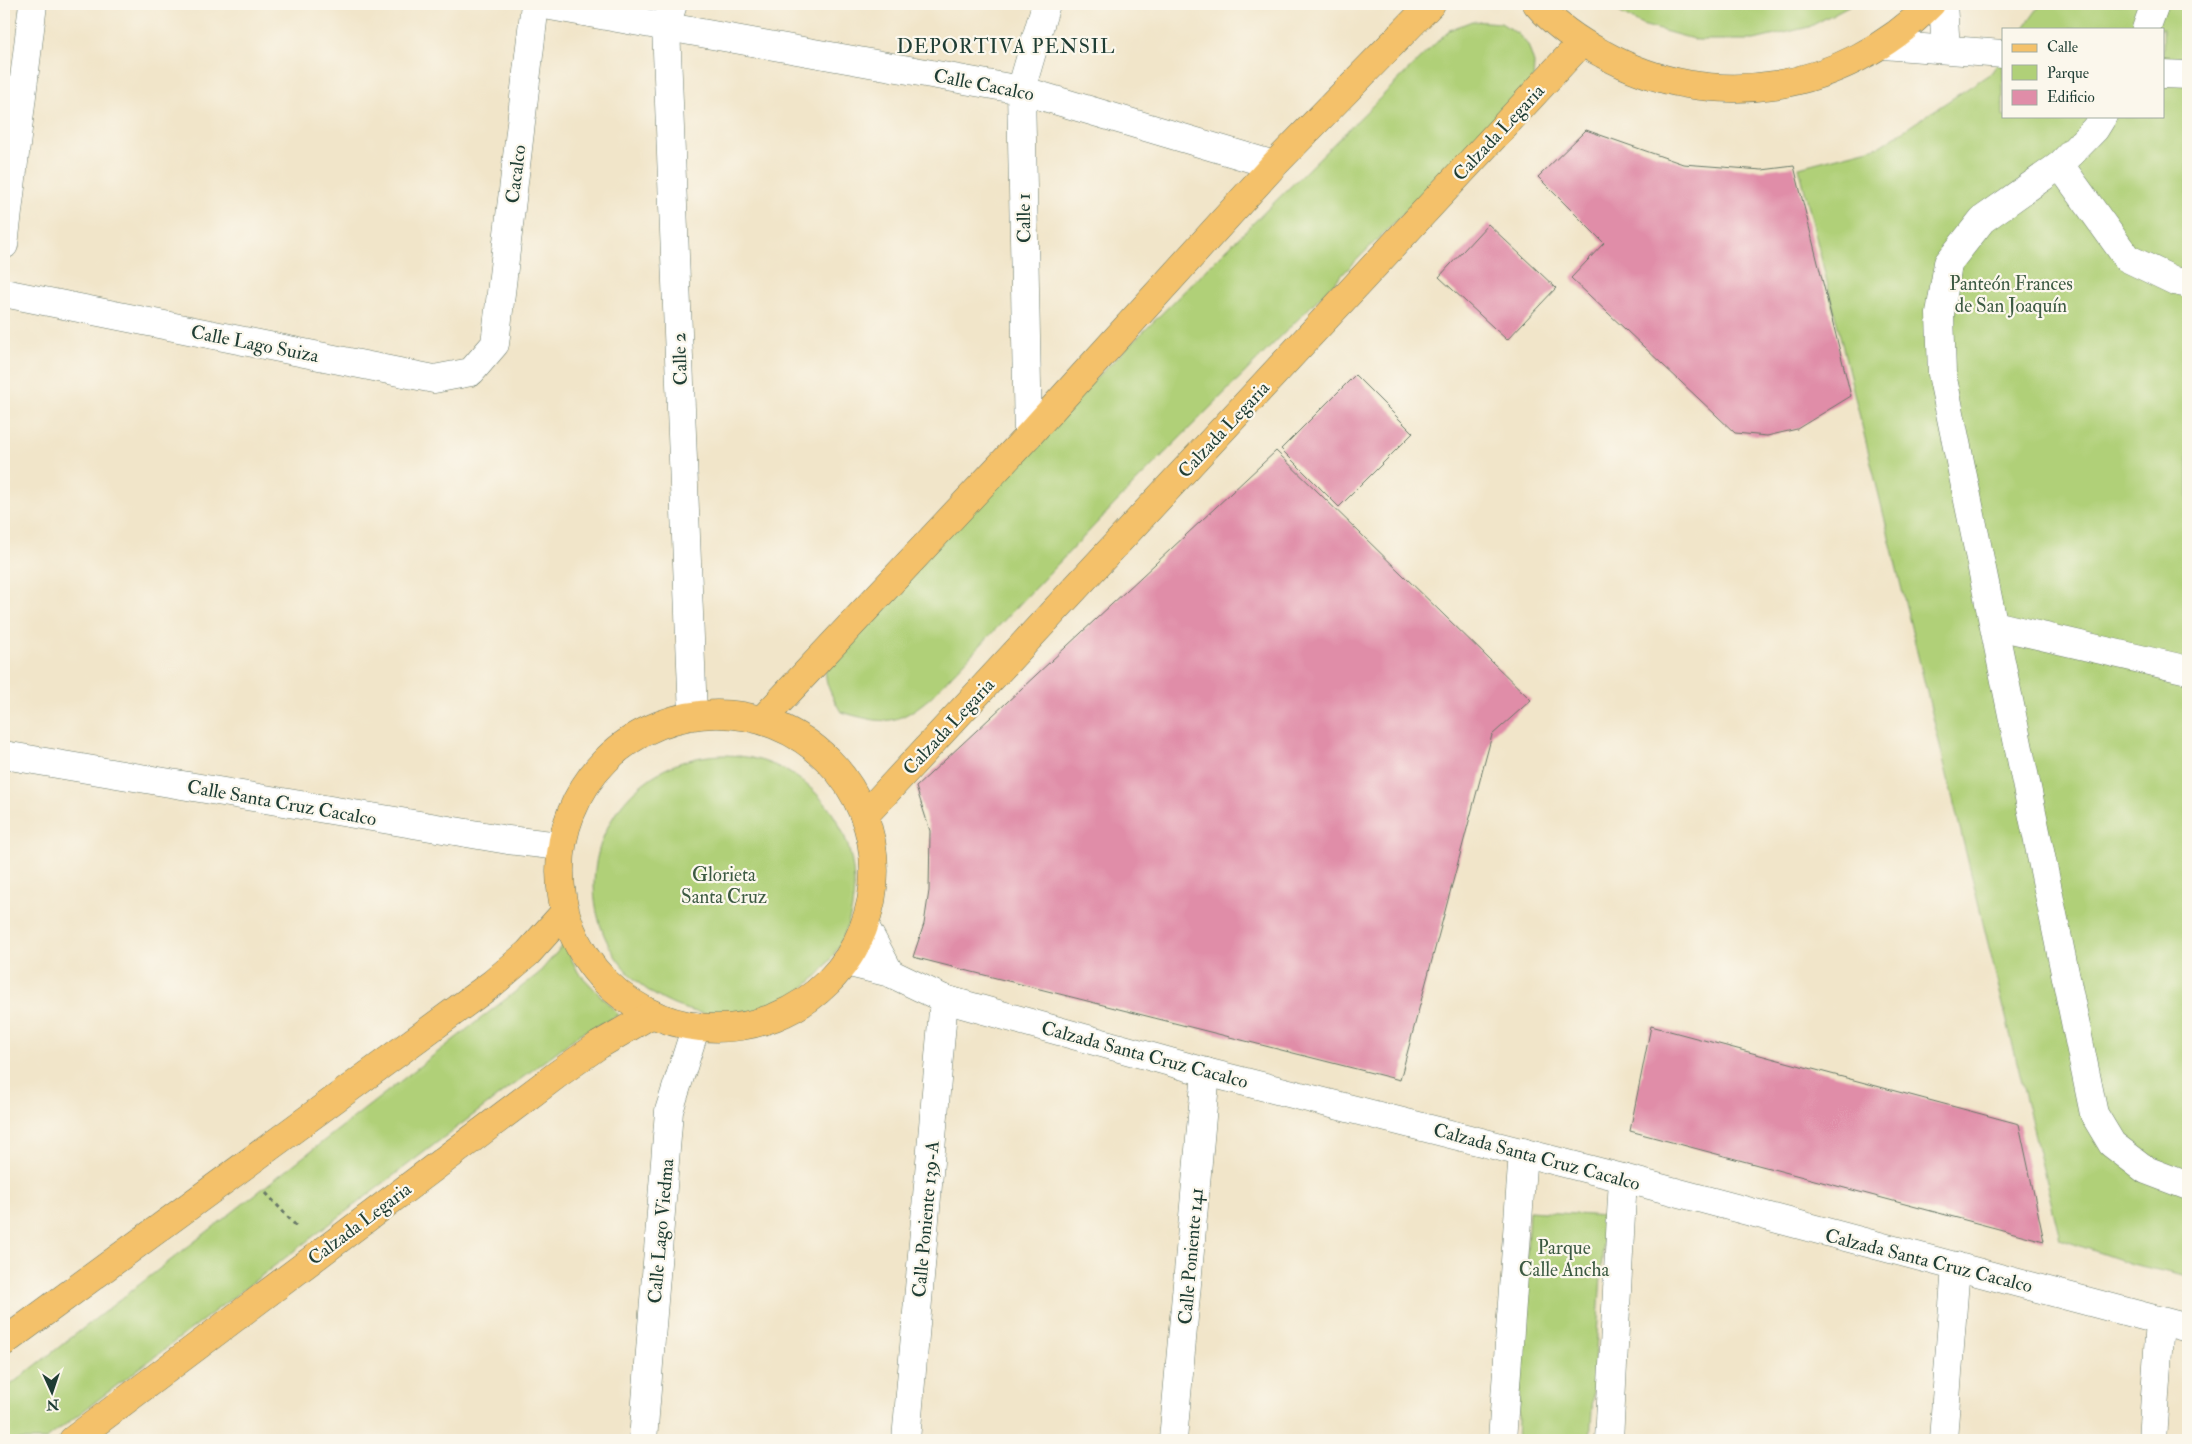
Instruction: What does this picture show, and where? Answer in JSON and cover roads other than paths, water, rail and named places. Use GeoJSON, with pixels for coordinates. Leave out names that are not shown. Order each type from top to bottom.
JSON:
{"type":"FeatureCollection","features":[{"type":"Feature","properties":{"kind":"main road"},"geometry":{"type":"LineString","coordinates":[[762,720],[1028,436],[1274,165],[1430,4]]}},
{"type":"Feature","properties":{"kind":"main road"},"geometry":{"type":"LineString","coordinates":[[1537,4],[1546,14],[1582,42],[1621,64],[1664,80],[1718,88],[1755,88],[1800,81],[1843,66],[1883,45],[1931,4]]}},
{"type":"Feature","properties":{"kind":"main road","name":"Calzada Legaria"},"geometry":{"type":"LineString","coordinates":[[864,816],[1582,42]]}},
{"type":"Feature","properties":{"kind":"main road"},"geometry":{"type":"LineString","coordinates":[[728,714],[762,720],[796,734],[825,756],[848,784],[864,816],[872,843],[874,871],[872,899],[865,926],[844,962],[826,983],[804,1001],[779,1015],[752,1023],[724,1027],[696,1026],[673,1022],[652,1014],[622,996],[596,973],[577,945],[564,913],[558,880],[560,846],[576,799],[605,759],[646,730],[693,715],[728,714]]}},
{"type":"Feature","properties":{"kind":"main road"},"geometry":{"type":"LineString","coordinates":[[4,1342],[493,983],[528,953],[564,913]]}},
{"type":"Feature","properties":{"kind":"main road","name":"Calzada Legaria"},"geometry":{"type":"LineString","coordinates":[[73,1440],[320,1252],[599,1044],[652,1014]]}},
{"type":"Feature","properties":{"kind":"street"},"geometry":{"type":"LineString","coordinates":[[4,245],[33,4]]}},
{"type":"Feature","properties":{"kind":"street","name":"Cacalco"},"geometry":{"type":"LineString","coordinates":[[495,344],[535,4]]}},
{"type":"Feature","properties":{"kind":"street","name":"Calle Cacalco"},"geometry":{"type":"LineString","coordinates":[[539,4],[669,15],[1021,90],[1274,165]]}},
{"type":"Feature","properties":{"kind":"street","name":"Calle 1"},"geometry":{"type":"LineString","coordinates":[[1028,436],[1021,90],[1046,4]]}},
{"type":"Feature","properties":{"kind":"street"},"geometry":{"type":"LineString","coordinates":[[1943,4],[1946,49]]}},
{"type":"Feature","properties":{"kind":"street"},"geometry":{"type":"LineString","coordinates":[[2146,28],[2155,4]]}},
{"type":"Feature","properties":{"kind":"street","name":"Calle 2"},"geometry":{"type":"LineString","coordinates":[[669,15],[693,715]]}},
{"type":"Feature","properties":{"kind":"street"},"geometry":{"type":"LineString","coordinates":[[1883,45],[2002,54]]}},
{"type":"Feature","properties":{"kind":"street"},"geometry":{"type":"LineString","coordinates":[[2164,74],[2188,75]]}},
{"type":"Feature","properties":{"kind":"street"},"geometry":{"type":"LineString","coordinates":[[2102,118],[2095,129],[2060,165],[1982,220],[1948,263],[1940,314],[1942,374],[2094,1114],[2112,1144],[2146,1170],[2188,1186]]}},
{"type":"Feature","properties":{"kind":"street"},"geometry":{"type":"LineString","coordinates":[[2060,165],[2127,258],[2175,281],[2188,284]]}},
{"type":"Feature","properties":{"kind":"street","name":"Calle Lago Suiza"},"geometry":{"type":"LineString","coordinates":[[4,293],[434,379],[471,372],[495,344]]}},
{"type":"Feature","properties":{"kind":"street"},"geometry":{"type":"LineString","coordinates":[[1994,625],[2188,670]]}},
{"type":"Feature","properties":{"kind":"street","name":"Calle Santa Cruz Cacalco"},"geometry":{"type":"LineString","coordinates":[[4,755],[508,840],[560,846]]}},
{"type":"Feature","properties":{"kind":"street"},"geometry":{"type":"LineString","coordinates":[[865,926],[890,973]]}},
{"type":"Feature","properties":{"kind":"street","name":"Calzada Santa Cruz Cacalco"},"geometry":{"type":"LineString","coordinates":[[844,962],[890,973],[944,999],[1206,1072],[1623,1178],[2188,1328]]}},
{"type":"Feature","properties":{"kind":"street","name":"Calle Poniente 139-A"},"geometry":{"type":"LineString","coordinates":[[906,1440],[944,999]]}},
{"type":"Feature","properties":{"kind":"street","name":"Calle Lago Viedma"},"geometry":{"type":"LineString","coordinates":[[643,1440],[669,1111],[696,1026]]}},
{"type":"Feature","properties":{"kind":"street","name":"Calle Poniente 141"},"geometry":{"type":"LineString","coordinates":[[1174,1440],[1206,1072]]}},
{"type":"Feature","properties":{"kind":"street"},"geometry":{"type":"LineString","coordinates":[[1502,1440],[1523,1152]]}},
{"type":"Feature","properties":{"kind":"street"},"geometry":{"type":"LineString","coordinates":[[1609,1440],[1623,1178]]}},
{"type":"Feature","properties":{"kind":"street"},"geometry":{"type":"LineString","coordinates":[[1943,1440],[1956,1266]]}},
{"type":"Feature","properties":{"kind":"street"},"geometry":{"type":"LineString","coordinates":[[2152,1440],[2160,1321]]}},
{"type":"Feature","properties":{"kind":"district","name":"DEPORTIVA PENSIL"},"geometry":{"type":"Point","coordinates":[1006,46]}},
{"type":"Feature","properties":{"kind":"park label","name":"Panteón Frances de San Joaquín"},"geometry":{"type":"Point","coordinates":[2011,294]}},
{"type":"Feature","properties":{"kind":"park label","name":"Glorieta Santa Cruz"},"geometry":{"type":"Point","coordinates":[724,885]}},
{"type":"Feature","properties":{"kind":"park label","name":"Parque Calle Ancha"},"geometry":{"type":"Point","coordinates":[1564,1258]}}]}
